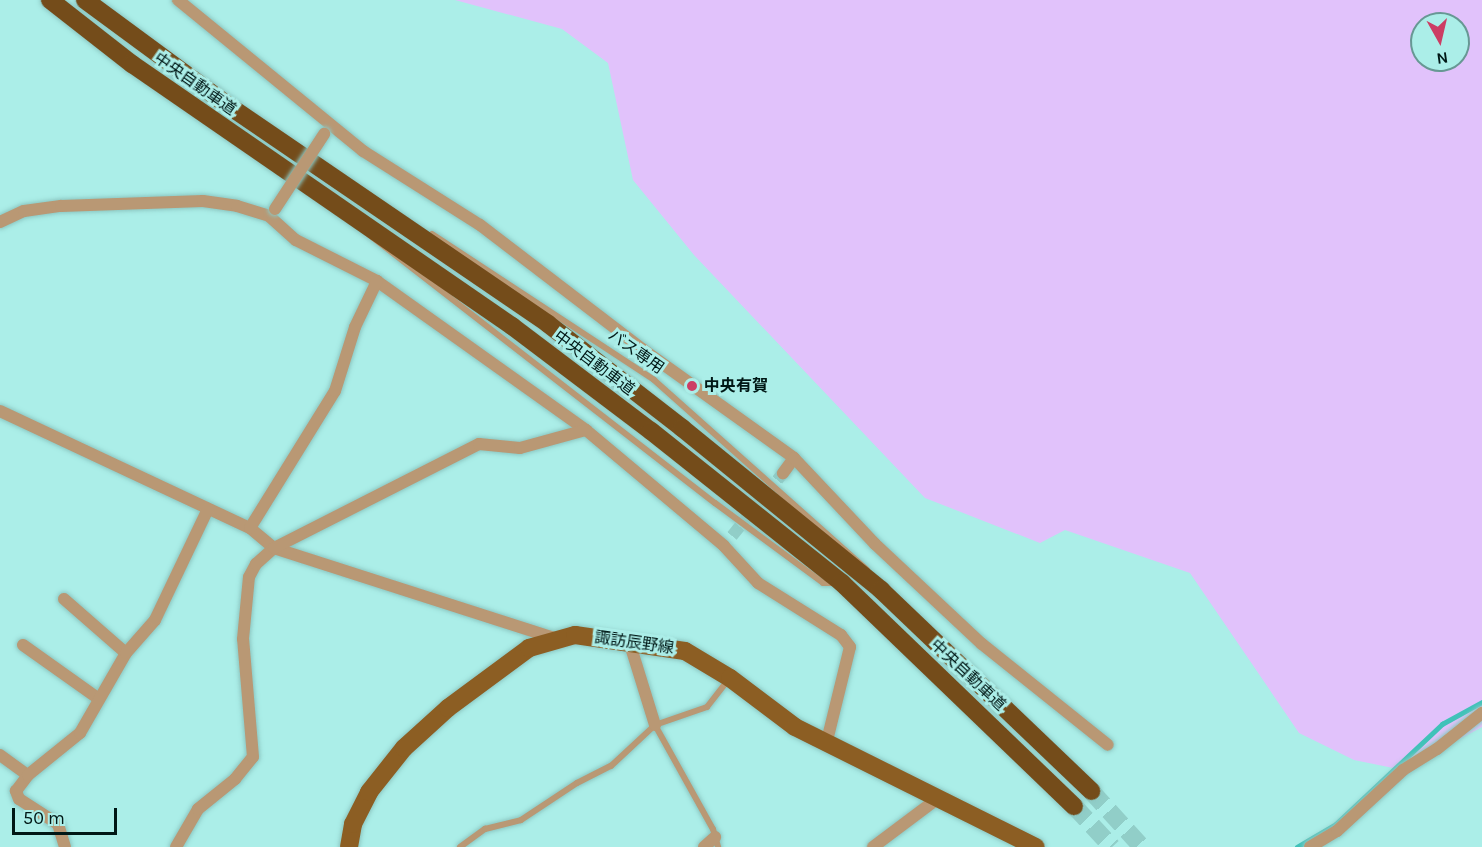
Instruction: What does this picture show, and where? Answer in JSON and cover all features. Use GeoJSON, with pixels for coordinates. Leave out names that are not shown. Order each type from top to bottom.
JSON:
{"type":"FeatureCollection","features":[{"type":"Feature","properties":{"kind":"highway","name":"中央自動車道"},"geometry":{"type":"LineString","coordinates":[[50,0],[132,64],[512,326],[842,584],[1074,806]]}},
{"type":"Feature","properties":{"kind":"highway","name":"中央自動車道"},"geometry":{"type":"LineString","coordinates":[[85,0],[401,224],[548,324],[881,590],[1091,791]]}},
{"type":"Feature","properties":{"kind":"main road","name":"諏訪辰野線"},"geometry":{"type":"LineString","coordinates":[[349,847],[353,824],[369,792],[404,748],[448,708],[529,648],[575,635],[629,641],[685,651],[730,678],[795,727],[826,745],[1036,847]]}},
{"type":"Feature","properties":{"kind":"street"},"geometry":{"type":"LineString","coordinates":[[178,0],[327,129],[480,225],[642,349],[794,458],[875,544],[982,644],[1108,746]]}},
{"type":"Feature","properties":{"kind":"street"},"geometry":{"type":"LineString","coordinates":[[272,213],[327,129]]}},
{"type":"Feature","properties":{"kind":"street"},"geometry":{"type":"LineString","coordinates":[[0,222],[24,211],[61,206],[203,201],[272,213],[296,240],[377,281],[586,430],[724,546],[758,583],[841,635],[849,647],[826,745]]}},
{"type":"Feature","properties":{"kind":"street"},"geometry":{"type":"LineString","coordinates":[[250,528],[335,391],[355,327],[377,281]]}},
{"type":"Feature","properties":{"kind":"street"},"geometry":{"type":"LineString","coordinates":[[0,411],[250,528],[274,548],[559,639]]}},
{"type":"Feature","properties":{"kind":"street"},"geometry":{"type":"LineString","coordinates":[[177,847],[198,809],[235,780],[253,757],[243,623],[249,577],[274,548],[478,444],[519,448],[586,430]]}},
{"type":"Feature","properties":{"kind":"street"},"geometry":{"type":"LineString","coordinates":[[783,473],[794,458]]}},
{"type":"Feature","properties":{"kind":"street"},"geometry":{"type":"LineString","coordinates":[[65,847],[58,824],[19,800],[16,791],[28,775],[80,733],[126,653],[155,620],[208,509]]}},
{"type":"Feature","properties":{"kind":"street"},"geometry":{"type":"LineString","coordinates":[[724,546],[732,536]]}},
{"type":"Feature","properties":{"kind":"street"},"geometry":{"type":"LineString","coordinates":[[64,599],[126,653]]}},
{"type":"Feature","properties":{"kind":"street"},"geometry":{"type":"LineString","coordinates":[[629,641],[654,725]]}},
{"type":"Feature","properties":{"kind":"street"},"geometry":{"type":"LineString","coordinates":[[23,645],[99,699]]}},
{"type":"Feature","properties":{"kind":"street"},"geometry":{"type":"LineString","coordinates":[[1310,847],[1337,831],[1403,770],[1437,749],[1482,713]]}},
{"type":"Feature","properties":{"kind":"street"},"geometry":{"type":"LineString","coordinates":[[0,755],[28,775]]}},
{"type":"Feature","properties":{"kind":"street"},"geometry":{"type":"LineString","coordinates":[[873,847],[937,799]]}},
{"type":"Feature","properties":{"kind":"street"},"geometry":{"type":"LineString","coordinates":[[704,847],[716,842]]}},
{"type":"Feature","properties":{"kind":"lane"},"geometry":{"type":"LineString","coordinates":[[460,847],[485,829],[521,820],[577,783],[611,766],[654,725],[707,707],[730,678]]}},
{"type":"Feature","properties":{"kind":"lane"},"geometry":{"type":"LineString","coordinates":[[654,725],[716,842]]}},
{"type":"Feature","properties":{"kind":"shaded area"},"geometry":{"type":"Polygon","coordinates":[[[455,0],[1482,0],[1482,727],[1403,770],[1354,760],[1299,733],[1190,573],[1065,530],[1040,543],[925,498],[694,255],[633,180],[608,63],[562,29],[455,0]]]}},
{"type":"Feature","properties":{"kind":"waterway"},"geometry":{"type":"LineString","coordinates":[[1297,847],[1336,824],[1442,724],[1482,702]]}},
{"type":"Feature","properties":{"kind":"tunnel"},"geometry":{"type":"LineString","coordinates":[[732,536],[783,473]]}},
{"type":"Feature","properties":{"kind":"tunnel"},"geometry":{"type":"LineString","coordinates":[[1091,791],[1142,847]]}},
{"type":"Feature","properties":{"kind":"tunnel"},"geometry":{"type":"LineString","coordinates":[[1074,806],[1112,847]]}},
{"type":"Feature","properties":{"kind":"place","name":"中央有賀"},"geometry":{"type":"Point","coordinates":[692,386]}}]}
